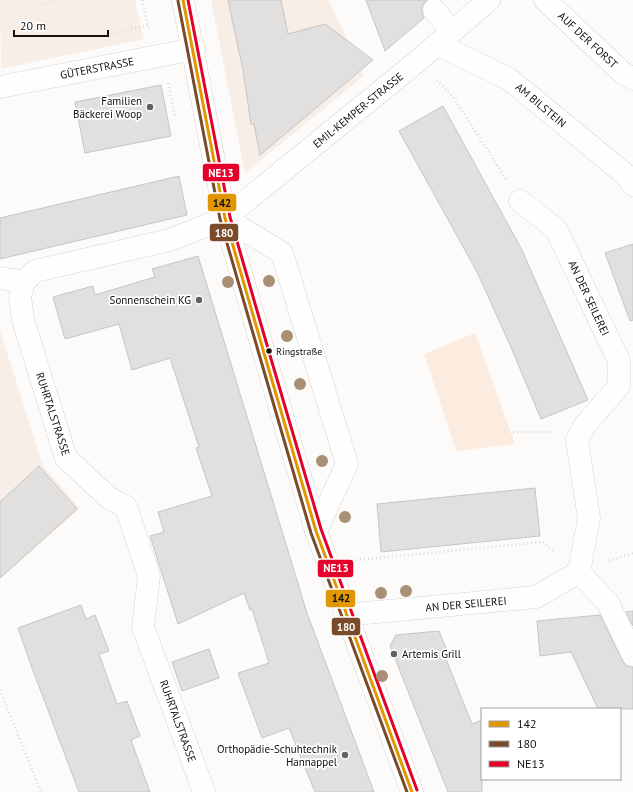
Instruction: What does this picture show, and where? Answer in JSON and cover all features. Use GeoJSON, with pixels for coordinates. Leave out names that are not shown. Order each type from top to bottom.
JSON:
{"type":"FeatureCollection","features":[{"type":"Feature","properties":{"kind":"street"},"geometry":{"type":"LineString","coordinates":[[183,0],[194,49],[225,218],[316,531],[345,615],[412,792]]}},
{"type":"Feature","properties":{"kind":"street","name":"EMIL-KEMPER-STRASSE"},"geometry":{"type":"LineString","coordinates":[[225,218],[419,60],[489,0]]}},
{"type":"Feature","properties":{"kind":"street","name":"AUF DER FORST"},"geometry":{"type":"LineString","coordinates":[[545,0],[623,73],[633,78]]}},
{"type":"Feature","properties":{"kind":"street"},"geometry":{"type":"LineString","coordinates":[[434,10],[444,38]]}},
{"type":"Feature","properties":{"kind":"street","name":"AM BILSTEIN"},"geometry":{"type":"LineString","coordinates":[[444,38],[509,79],[626,175],[633,185]]}},
{"type":"Feature","properties":{"kind":"street","name":"GÜTERSTRASSE"},"geometry":{"type":"LineString","coordinates":[[0,87],[194,49]]}},
{"type":"Feature","properties":{"kind":"street","name":"AN DER SEILEREI"},"geometry":{"type":"LineString","coordinates":[[520,201],[556,229],[619,361],[619,386],[585,425],[577,440]]}},
{"type":"Feature","properties":{"kind":"street"},"geometry":{"type":"LineString","coordinates":[[0,278],[24,282],[34,271],[170,240],[225,218]]}},
{"type":"Feature","properties":{"kind":"street"},"geometry":{"type":"LineString","coordinates":[[225,218],[282,253],[348,464],[316,531]]}},
{"type":"Feature","properties":{"kind":"street","name":"RUHRTALSTRASSE"},"geometry":{"type":"LineString","coordinates":[[24,282],[20,296],[23,320],[66,458],[110,498],[126,507],[150,576],[143,627],[204,792]]}},
{"type":"Feature","properties":{"kind":"street"},"geometry":{"type":"LineString","coordinates":[[577,440],[589,518],[579,572],[608,603],[633,655]]}},
{"type":"Feature","properties":{"kind":"street","name":"AN DER SEILEREI"},"geometry":{"type":"LineString","coordinates":[[345,615],[536,597],[579,572]]}},
{"type":"Feature","properties":{"kind":"path"},"geometry":{"type":"LineString","coordinates":[[42,4],[56,0]]}},
{"type":"Feature","properties":{"kind":"path"},"geometry":{"type":"LineString","coordinates":[[142,0],[148,25]]}},
{"type":"Feature","properties":{"kind":"path"},"geometry":{"type":"LineString","coordinates":[[419,60],[454,98],[520,201]]}},
{"type":"Feature","properties":{"kind":"path"},"geometry":{"type":"LineString","coordinates":[[501,432],[547,431],[577,440]]}},
{"type":"Feature","properties":{"kind":"path"},"geometry":{"type":"LineString","coordinates":[[327,562],[543,542],[579,572]]}},
{"type":"Feature","properties":{"kind":"path"},"geometry":{"type":"LineString","coordinates":[[0,690],[40,792]]}},
{"type":"Feature","properties":{"kind":"shaded area"},"geometry":{"type":"Polygon","coordinates":[[[0,0],[135,0],[144,39],[1,69],[0,0]]]}},
{"type":"Feature","properties":{"kind":"shaded area"},"geometry":{"type":"Polygon","coordinates":[[[211,0],[329,0],[364,76],[245,173],[211,0]]]}},
{"type":"Feature","properties":{"kind":"shaded area"},"geometry":{"type":"Polygon","coordinates":[[[0,330],[43,466],[80,508],[0,579],[0,330]]]}},
{"type":"Feature","properties":{"kind":"shaded area"},"geometry":{"type":"Polygon","coordinates":[[[475,333],[515,444],[456,451],[424,354],[475,333]]]}},
{"type":"Feature","properties":{"kind":"building"},"geometry":{"type":"Polygon","coordinates":[[[228,0],[281,0],[288,34],[325,24],[373,60],[260,155],[254,124],[251,124],[243,70],[228,0]]]}},
{"type":"Feature","properties":{"kind":"building"},"geometry":{"type":"Polygon","coordinates":[[[366,0],[427,0],[422,6],[424,18],[385,51],[366,0]]]}},
{"type":"Feature","properties":{"kind":"building"},"geometry":{"type":"Polygon","coordinates":[[[161,85],[171,136],[85,153],[75,102],[161,85]]]}},
{"type":"Feature","properties":{"kind":"building"},"geometry":{"type":"Polygon","coordinates":[[[443,106],[522,250],[588,400],[541,419],[477,272],[399,131],[443,106]]]}},
{"type":"Feature","properties":{"kind":"building"},"geometry":{"type":"Polygon","coordinates":[[[179,176],[187,215],[0,259],[0,218],[179,176]]]}},
{"type":"Feature","properties":{"kind":"building"},"geometry":{"type":"Polygon","coordinates":[[[633,244],[633,320],[630,321],[605,253],[633,244]]]}},
{"type":"Feature","properties":{"kind":"building"},"geometry":{"type":"Polygon","coordinates":[[[198,256],[307,613],[374,792],[315,792],[289,728],[262,738],[238,673],[269,663],[252,609],[250,610],[244,593],[178,624],[150,536],[164,532],[158,512],[212,496],[196,448],[199,447],[170,358],[132,370],[119,324],[65,339],[53,297],[93,286],[95,295],[155,277],[152,269],[198,256]]]}},
{"type":"Feature","properties":{"kind":"building"},"geometry":{"type":"Polygon","coordinates":[[[39,466],[77,509],[0,578],[0,502],[39,466]]]}},
{"type":"Feature","properties":{"kind":"building"},"geometry":{"type":"Polygon","coordinates":[[[535,488],[540,536],[381,552],[377,504],[535,488]]]}},
{"type":"Feature","properties":{"kind":"building"},"geometry":{"type":"Polygon","coordinates":[[[81,605],[86,619],[95,615],[109,651],[99,654],[117,704],[127,701],[140,736],[131,740],[150,792],[79,792],[32,668],[18,628],[81,605]]]}},
{"type":"Feature","properties":{"kind":"building"},"geometry":{"type":"Polygon","coordinates":[[[633,611],[633,626],[626,612],[633,611]]]}},
{"type":"Feature","properties":{"kind":"building"},"geometry":{"type":"Polygon","coordinates":[[[600,615],[622,660],[626,666],[633,667],[633,709],[598,708],[571,652],[540,656],[537,621],[600,615]]]}},
{"type":"Feature","properties":{"kind":"building"},"geometry":{"type":"Polygon","coordinates":[[[439,631],[450,658],[446,659],[472,724],[481,720],[482,792],[448,792],[390,646],[396,635],[439,631]]]}},
{"type":"Feature","properties":{"kind":"building"},"geometry":{"type":"Polygon","coordinates":[[[209,649],[219,678],[182,691],[172,662],[209,649]]]}},
{"type":"Feature","properties":{"kind":"transit line","name":"142"},"geometry":{"type":"LineString","coordinates":[[183,0],[225,218],[264,353],[316,531],[412,792]]}},
{"type":"Feature","properties":{"kind":"transit line","name":"NE13"},"geometry":{"type":"LineString","coordinates":[[188,0],[230,217],[269,352],[321,529],[417,790]]}},
{"type":"Feature","properties":{"kind":"transit line","name":"180"},"geometry":{"type":"LineString","coordinates":[[178,1],[220,219],[259,354],[311,533],[407,792]]}},
{"type":"Feature","properties":{"kind":"place","name":"Familien Bäckerei Woop"},"geometry":{"type":"Point","coordinates":[150,107]}},
{"type":"Feature","properties":{"kind":"place","name":"Sonnenschein KG"},"geometry":{"type":"Point","coordinates":[199,300]}},
{"type":"Feature","properties":{"kind":"place","name":"Ringstraße"},"geometry":{"type":"Point","coordinates":[269,351]}},
{"type":"Feature","properties":{"kind":"place","name":"Artemis Grill"},"geometry":{"type":"Point","coordinates":[394,654]}},
{"type":"Feature","properties":{"kind":"place","name":"Orthopädie-Schuhtechnik Hannappel"},"geometry":{"type":"Point","coordinates":[345,755]}}]}
